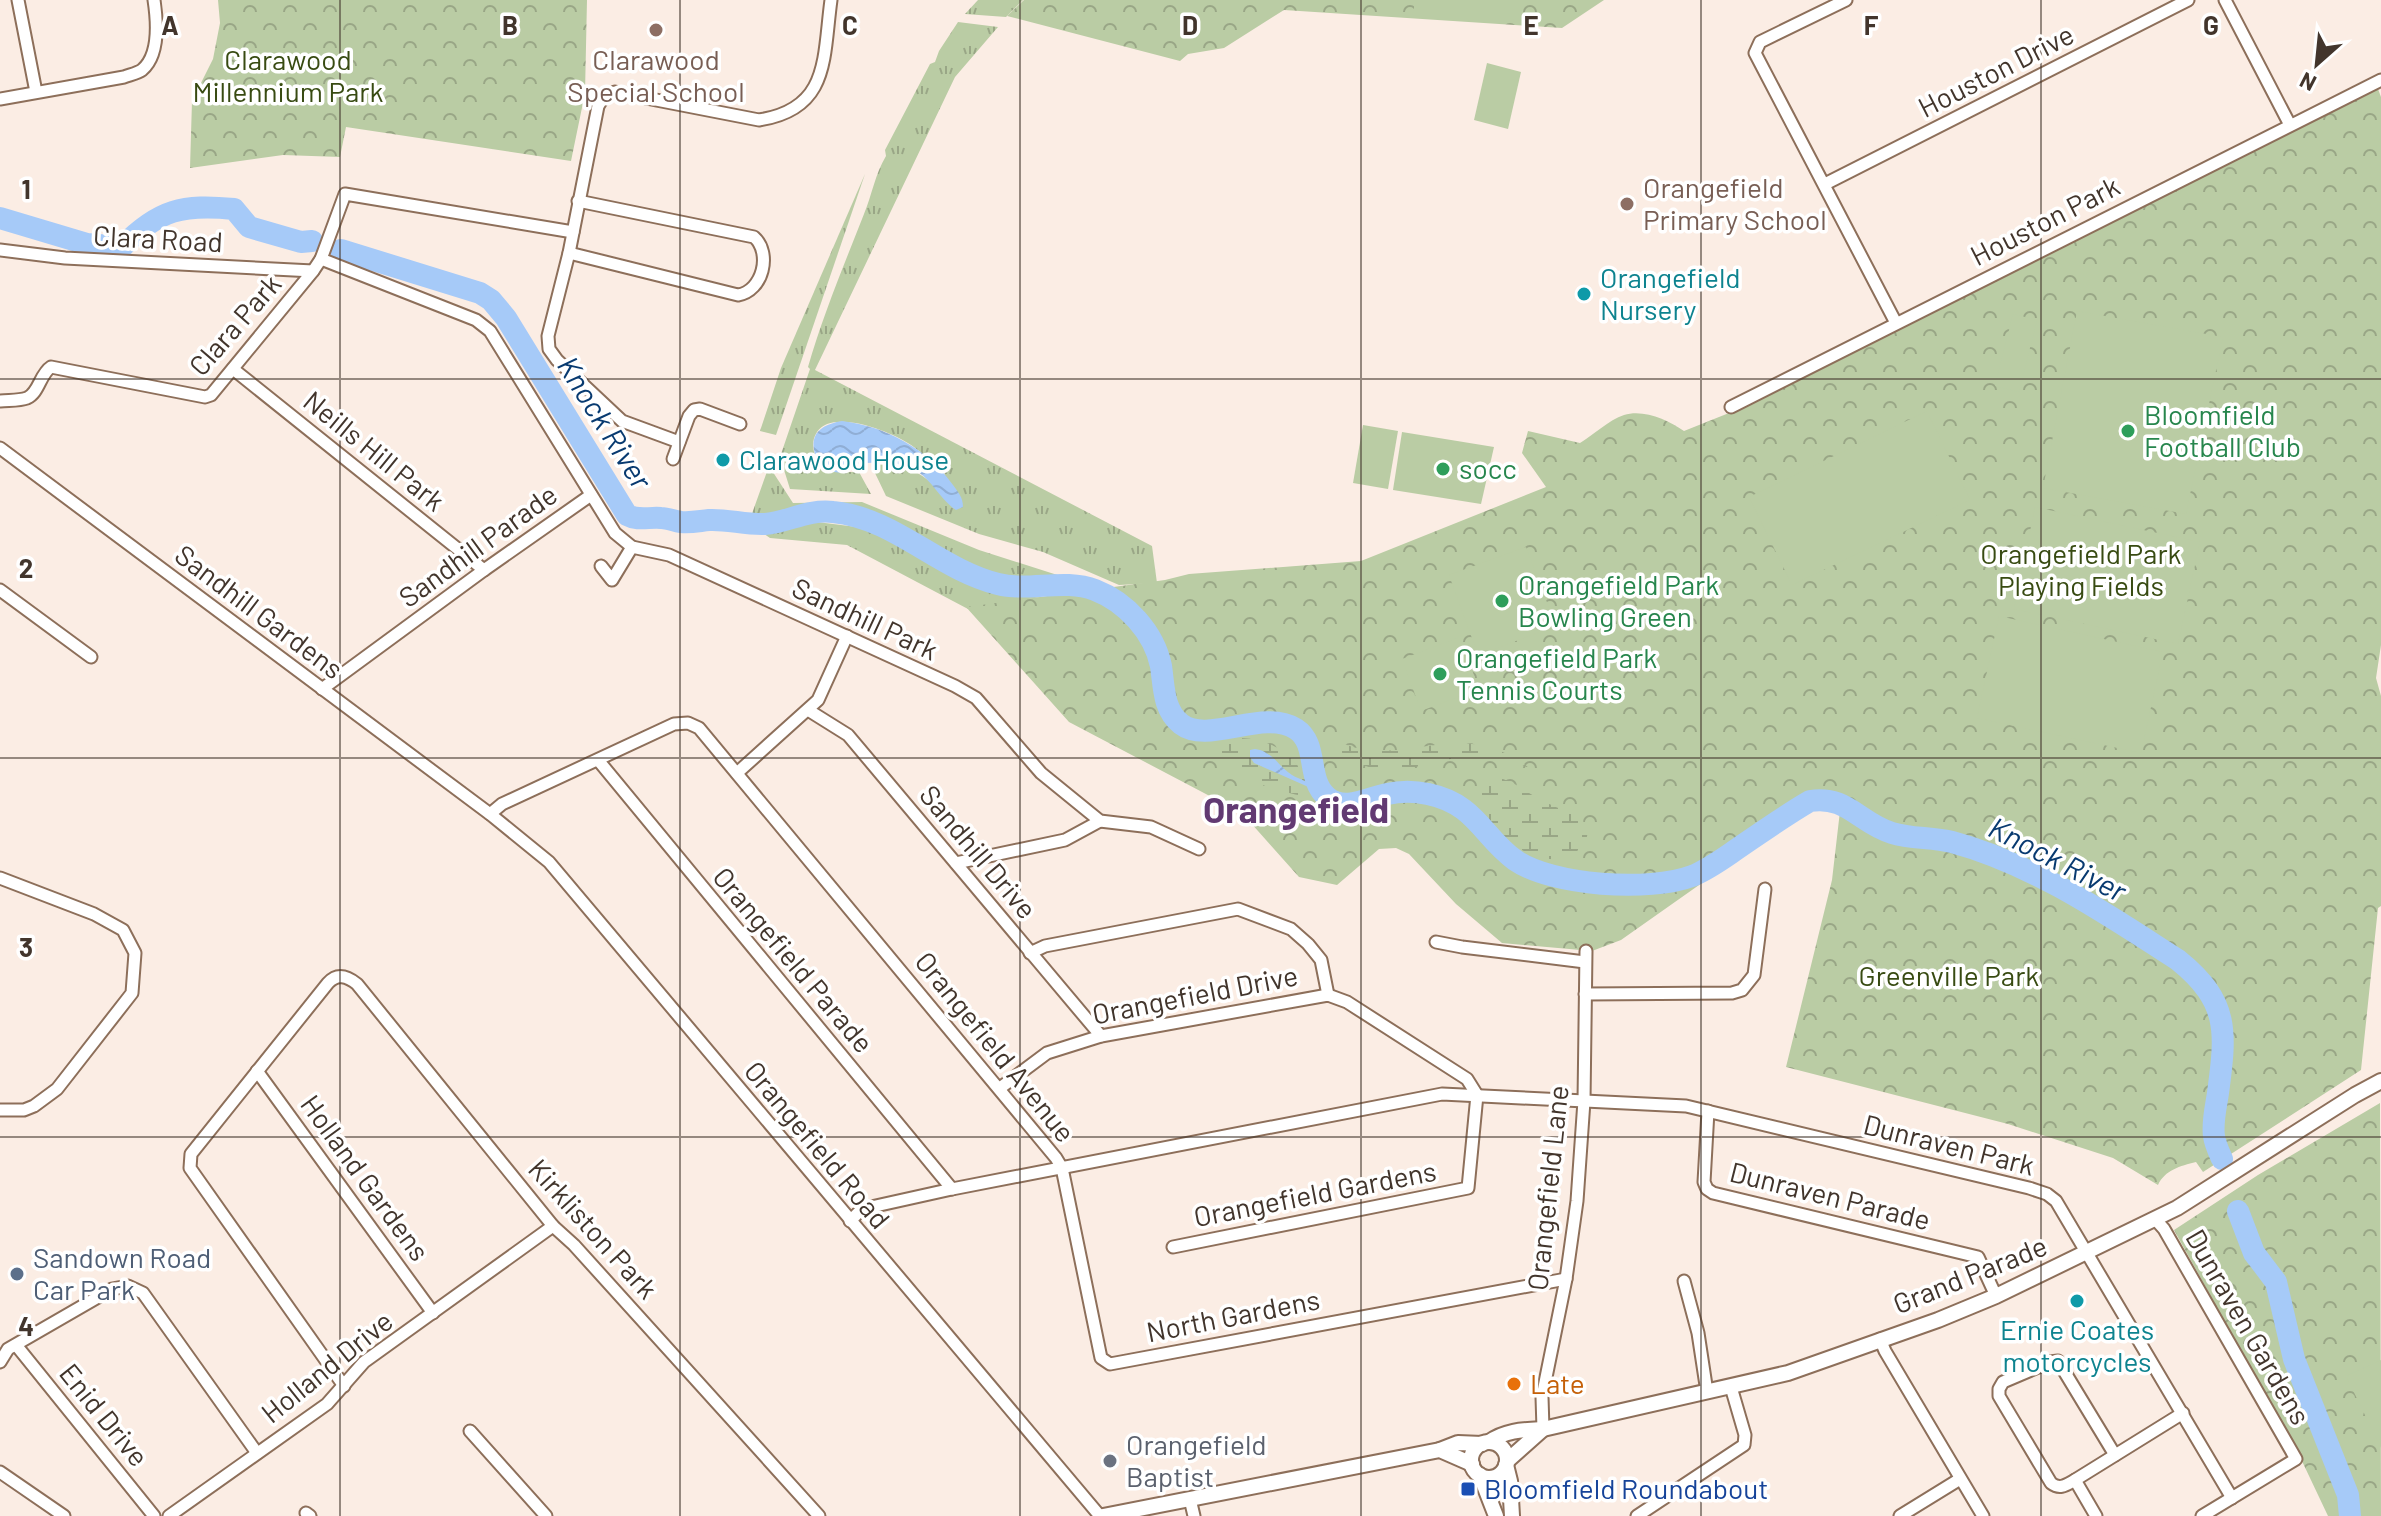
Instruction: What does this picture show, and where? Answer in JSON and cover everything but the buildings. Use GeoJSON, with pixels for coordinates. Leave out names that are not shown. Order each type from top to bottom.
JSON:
{"type":"FeatureCollection","features":[{"type":"Feature","properties":{"kind":"street"},"geometry":{"type":"LineString","coordinates":[[18,0],[36,92]]}},
{"type":"Feature","properties":{"kind":"street"},"geometry":{"type":"LineString","coordinates":[[0,99],[124,77],[143,70],[153,52],[157,18],[154,0]]}},
{"type":"Feature","properties":{"kind":"street"},"geometry":{"type":"LineString","coordinates":[[679,442],[622,421],[549,349],[548,336],[569,253],[598,106],[603,98],[615,92],[759,120],[780,117],[799,108],[813,92],[822,69],[831,0]]}},
{"type":"Feature","properties":{"kind":"street"},"geometry":{"type":"LineString","coordinates":[[1846,0],[1760,42],[1755,47],[1755,53],[1896,323]]}},
{"type":"Feature","properties":{"kind":"street","name":"Houston Drive"},"geometry":{"type":"LineString","coordinates":[[1825,184],[2188,0]]}},
{"type":"Feature","properties":{"kind":"street"},"geometry":{"type":"LineString","coordinates":[[2225,0],[2290,125]]}},
{"type":"Feature","properties":{"kind":"street","name":"Houston Park"},"geometry":{"type":"LineString","coordinates":[[1731,407],[2381,80]]}},
{"type":"Feature","properties":{"kind":"street","name":"Clara Park"},"geometry":{"type":"LineString","coordinates":[[0,401],[27,398],[51,367],[205,397],[211,395],[321,259],[345,194],[573,232]]}},
{"type":"Feature","properties":{"kind":"street"},"geometry":{"type":"LineString","coordinates":[[569,253],[738,295],[748,293],[756,285],[764,253],[761,243],[754,237],[578,201]]}},
{"type":"Feature","properties":{"kind":"street","name":"Clara Road"},"geometry":{"type":"LineString","coordinates":[[0,250],[65,258],[313,271]]}},
{"type":"Feature","properties":{"kind":"street","name":"Sandhill Parade"},"geometry":{"type":"LineString","coordinates":[[321,259],[476,320],[490,331],[591,495],[322,689]]}},
{"type":"Feature","properties":{"kind":"street","name":"Neills Hill Park"},"geometry":{"type":"LineString","coordinates":[[233,369],[484,570]]}},
{"type":"Feature","properties":{"kind":"street"},"geometry":{"type":"LineString","coordinates":[[673,459],[694,410],[700,409],[740,424]]}},
{"type":"Feature","properties":{"kind":"street","name":"Sandhill Gardens"},"geometry":{"type":"LineString","coordinates":[[0,448],[490,814]]}},
{"type":"Feature","properties":{"kind":"street"},"geometry":{"type":"LineString","coordinates":[[591,495],[615,533],[632,547],[612,580],[601,566]]}},
{"type":"Feature","properties":{"kind":"street","name":"Sandhill Park"},"geometry":{"type":"LineString","coordinates":[[632,547],[669,555],[976,698],[1041,773],[1100,821]]}},
{"type":"Feature","properties":{"kind":"street"},"geometry":{"type":"LineString","coordinates":[[0,590],[91,657]]}},
{"type":"Feature","properties":{"kind":"street"},"geometry":{"type":"LineString","coordinates":[[737,773],[818,700],[847,636]]}},
{"type":"Feature","properties":{"kind":"street","name":"Sandhill Drive"},"geometry":{"type":"LineString","coordinates":[[808,710],[848,735],[1101,1036]]}},
{"type":"Feature","properties":{"kind":"street","name":"Orangefield Avenue"},"geometry":{"type":"LineString","coordinates":[[490,814],[502,804],[674,724],[688,723],[699,728],[1000,1088],[1062,1168],[1442,1094],[1584,1101]]}},
{"type":"Feature","properties":{"kind":"street","name":"Orangefield Parade"},"geometry":{"type":"LineString","coordinates":[[598,760],[952,1189]]}},
{"type":"Feature","properties":{"kind":"street","name":"Orangefield Road"},"geometry":{"type":"LineString","coordinates":[[490,814],[549,862],[577,893],[850,1221],[1102,1516]]}},
{"type":"Feature","properties":{"kind":"street"},"geometry":{"type":"LineString","coordinates":[[956,863],[1065,840],[1100,821],[1151,827],[1199,849]]}},
{"type":"Feature","properties":{"kind":"street"},"geometry":{"type":"LineString","coordinates":[[0,878],[94,914],[123,930],[135,953],[132,993],[57,1089],[24,1110],[0,1110]]}},
{"type":"Feature","properties":{"kind":"street"},"geometry":{"type":"LineString","coordinates":[[1585,994],[1732,993],[1742,990],[1754,975],[1765,889]]}},
{"type":"Feature","properties":{"kind":"street"},"geometry":{"type":"LineString","coordinates":[[1030,953],[1045,946],[1238,909],[1291,929],[1308,944],[1321,960],[1328,995]]}},
{"type":"Feature","properties":{"kind":"street","name":"Orangefield Lane"},"geometry":{"type":"LineString","coordinates":[[1436,942],[1585,957],[1584,1101],[1577,1201],[1566,1279],[1542,1397],[1543,1429]]}},
{"type":"Feature","properties":{"kind":"street","name":"Kirkliston Park"},"geometry":{"type":"LineString","coordinates":[[257,1071],[328,983],[336,977],[345,977],[357,984],[553,1226],[574,1245],[819,1516]]}},
{"type":"Feature","properties":{"kind":"street","name":"Orangefield Drive"},"geometry":{"type":"LineString","coordinates":[[1000,1088],[1047,1053],[1101,1036],[1328,995],[1347,1002],[1467,1079],[1477,1095]]}},
{"type":"Feature","properties":{"kind":"street"},"geometry":{"type":"LineString","coordinates":[[257,1071],[191,1154],[190,1168],[344,1386]]}},
{"type":"Feature","properties":{"kind":"street","name":"Holland Gardens"},"geometry":{"type":"LineString","coordinates":[[257,1071],[433,1313]]}},
{"type":"Feature","properties":{"kind":"street","name":"Grand Parade"},"geometry":{"type":"LineString","coordinates":[[1486,1443],[1499,1435],[1543,1429],[1788,1373],[1996,1296],[2156,1220],[2381,1081]]}},
{"type":"Feature","properties":{"kind":"street","name":"Orangefield Gardens"},"geometry":{"type":"LineString","coordinates":[[1173,1247],[1468,1188],[1477,1095]]}},
{"type":"Feature","properties":{"kind":"street","name":"Dunraven Park"},"geometry":{"type":"LineString","coordinates":[[1584,1101],[1686,1106],[2039,1191],[2056,1201],[2232,1498]]}},
{"type":"Feature","properties":{"kind":"street","name":"Dunraven Parade"},"geometry":{"type":"LineString","coordinates":[[1708,1111],[1704,1182],[1713,1193],[1978,1257],[1996,1296]]}},
{"type":"Feature","properties":{"kind":"street"},"geometry":{"type":"LineString","coordinates":[[850,1221],[862,1209],[1062,1168]]}},
{"type":"Feature","properties":{"kind":"street","name":"North Gardens"},"geometry":{"type":"LineString","coordinates":[[1062,1168],[1101,1358],[1110,1364],[1566,1279]]}},
{"type":"Feature","properties":{"kind":"street","name":"Dunraven Gardens"},"geometry":{"type":"LineString","coordinates":[[2156,1220],[2296,1459],[2232,1498]]}},
{"type":"Feature","properties":{"kind":"street","name":"Holland Drive"},"geometry":{"type":"LineString","coordinates":[[169,1516],[327,1404],[364,1362],[553,1226]]}},
{"type":"Feature","properties":{"kind":"street"},"geometry":{"type":"LineString","coordinates":[[1684,1281],[1698,1333],[1707,1392]]}},
{"type":"Feature","properties":{"kind":"street"},"geometry":{"type":"LineString","coordinates":[[0,1362],[8,1349],[112,1289],[120,1286],[136,1288],[143,1293],[257,1453]]}},
{"type":"Feature","properties":{"kind":"street"},"geometry":{"type":"LineString","coordinates":[[1880,1339],[1983,1516]]}},
{"type":"Feature","properties":{"kind":"street","name":"Enid Drive"},"geometry":{"type":"LineString","coordinates":[[16,1345],[154,1516]]}},
{"type":"Feature","properties":{"kind":"street"},"geometry":{"type":"LineString","coordinates":[[2115,1455],[2058,1361],[2003,1382],[1999,1396],[2056,1487],[2063,1487],[2075,1480],[2183,1413]]}},
{"type":"Feature","properties":{"kind":"street"},"geometry":{"type":"LineString","coordinates":[[1637,1516],[1744,1445],[1745,1435],[1731,1387]]}},
{"type":"Feature","properties":{"kind":"street","name":"Grand Parade"},"geometry":{"type":"LineString","coordinates":[[1507,1463],[1543,1429]]}},
{"type":"Feature","properties":{"kind":"street"},"geometry":{"type":"LineString","coordinates":[[470,1431],[546,1516]]}},
{"type":"Feature","properties":{"kind":"street"},"geometry":{"type":"LineString","coordinates":[[1102,1516],[1440,1450],[1458,1443],[1501,1446],[1510,1481],[1512,1516]]}},
{"type":"Feature","properties":{"kind":"street"},"geometry":{"type":"LineString","coordinates":[[1486,1443],[1473,1452],[1476,1469],[1496,1516]]}},
{"type":"Feature","properties":{"kind":"street"},"geometry":{"type":"LineString","coordinates":[[1440,1450],[1495,1476],[1507,1463]]}},
{"type":"Feature","properties":{"kind":"street"},"geometry":{"type":"LineString","coordinates":[[0,1472],[64,1516]]}},
{"type":"Feature","properties":{"kind":"street"},"geometry":{"type":"LineString","coordinates":[[1900,1516],[1960,1479]]}},
{"type":"Feature","properties":{"kind":"street"},"geometry":{"type":"LineString","coordinates":[[2075,1480],[2096,1516]]}},
{"type":"Feature","properties":{"kind":"street"},"geometry":{"type":"LineString","coordinates":[[2202,1516],[2232,1498]]}},
{"type":"Feature","properties":{"kind":"street"},"geometry":{"type":"LineString","coordinates":[[1190,1499],[1194,1516]]}},
{"type":"Feature","properties":{"kind":"green space","name":"Clarawood Millennium Park"},"geometry":{"type":"Polygon","coordinates":[[[218,0],[587,0],[585,93],[571,161],[346,127],[340,157],[283,155],[190,168],[192,101],[213,59],[220,23],[218,0]]]}},
{"type":"Feature","properties":{"kind":"green space"},"geometry":{"type":"Polygon","coordinates":[[[978,0],[1023,0],[1006,17],[965,14],[978,0]]]}},
{"type":"Feature","properties":{"kind":"green space"},"geometry":{"type":"Polygon","coordinates":[[[1024,0],[1604,0],[1562,28],[1284,10],[1224,48],[1188,54],[1180,61],[1007,16],[1024,0]]]}},
{"type":"Feature","properties":{"kind":"green space"},"geometry":{"type":"Polygon","coordinates":[[[1414,0],[1517,0],[1517,12],[1414,12],[1414,0]]]}},
{"type":"Feature","properties":{"kind":"green space"},"geometry":{"type":"Polygon","coordinates":[[[958,22],[998,27],[955,77],[815,370],[1152,546],[1157,583],[1119,585],[1043,552],[979,534],[886,496],[875,473],[877,464],[908,468],[934,485],[945,474],[911,445],[891,434],[863,425],[836,422],[825,425],[817,432],[813,446],[821,468],[834,472],[859,472],[871,494],[790,489],[780,457],[827,309],[886,156],[885,150],[930,64],[935,62],[958,22]]]}},
{"type":"Feature","properties":{"kind":"green space"},"geometry":{"type":"Polygon","coordinates":[[[1487,63],[1521,72],[1508,129],[1474,120],[1487,63]]]}},
{"type":"Feature","properties":{"kind":"green space","name":"Orangefield Park Playing Fields"},"geometry":{"type":"Polygon","coordinates":[[[2378,89],[2381,97],[2381,645],[2376,678],[2381,696],[2381,906],[2378,908],[2361,1070],[2203,1172],[2196,1162],[2184,1165],[2169,1172],[2158,1185],[2113,1158],[2008,1124],[1786,1067],[1832,880],[1840,811],[1826,804],[1807,809],[1621,940],[1592,951],[1502,943],[1456,904],[1409,854],[1396,848],[1379,849],[1337,885],[1299,877],[1242,813],[1069,722],[966,607],[1165,580],[1189,574],[1361,561],[1546,487],[1522,453],[1528,431],[1580,443],[1624,415],[1640,413],[1656,417],[1684,431],[1729,413],[2316,117],[2378,89]]]}},
{"type":"Feature","properties":{"kind":"green space"},"geometry":{"type":"Polygon","coordinates":[[[865,174],[776,435],[760,431],[781,368],[865,174]]]}},
{"type":"Feature","properties":{"kind":"green space","name":"Bloomfield Football Club"},"geometry":{"type":"Polygon","coordinates":[[[2077,311],[2223,337],[2186,514],[2043,488],[2077,311]]]}},
{"type":"Feature","properties":{"kind":"green space"},"geometry":{"type":"Polygon","coordinates":[[[2013,314],[2037,320],[2019,392],[1995,386],[2013,314]]]}},
{"type":"Feature","properties":{"kind":"green space"},"geometry":{"type":"Polygon","coordinates":[[[1927,411],[1970,500],[1792,585],[1749,497],[1927,411]]]}},
{"type":"Feature","properties":{"kind":"green space"},"geometry":{"type":"Polygon","coordinates":[[[1363,425],[1398,431],[1388,489],[1353,483],[1363,425]]]}},
{"type":"Feature","properties":{"kind":"green space","name":"socc"},"geometry":{"type":"Polygon","coordinates":[[[1402,432],[1494,447],[1481,504],[1393,490],[1402,432]]]}},
{"type":"Feature","properties":{"kind":"green space"},"geometry":{"type":"Polygon","coordinates":[[[769,466],[793,503],[862,502],[979,550],[1073,580],[1023,581],[975,571],[887,524],[851,510],[813,508],[749,522],[769,466]]]}},
{"type":"Feature","properties":{"kind":"green space","name":"Bloomfield Football Club"},"geometry":{"type":"Polygon","coordinates":[[[2035,507],[2200,542],[2178,644],[2014,609],[2035,507]]]}},
{"type":"Feature","properties":{"kind":"green space"},"geometry":{"type":"Polygon","coordinates":[[[801,520],[865,528],[998,591],[1041,597],[968,609],[847,545],[770,538],[754,527],[801,520]]]}},
{"type":"Feature","properties":{"kind":"green space","name":"Orangefield Park Bowling Green"},"geometry":{"type":"Polygon","coordinates":[[[1526,547],[1556,626],[1478,655],[1449,575],[1526,547]]]}},
{"type":"Feature","properties":{"kind":"green space"},"geometry":{"type":"Polygon","coordinates":[[[1999,616],[2163,652],[2141,753],[1977,718],[1999,616]]]}},
{"type":"Feature","properties":{"kind":"green space","name":"Orangefield Park Tennis Courts"},"geometry":{"type":"Polygon","coordinates":[[[1460,637],[1479,689],[1421,711],[1402,659],[1460,637]]]}},
{"type":"Feature","properties":{"kind":"green space"},"geometry":{"type":"Polygon","coordinates":[[[1241,738],[1268,743],[1288,756],[1304,774],[1317,798],[1274,789],[1243,777],[1218,761],[1210,751],[1212,745],[1220,741],[1241,738]]]}},
{"type":"Feature","properties":{"kind":"green space"},"geometry":{"type":"Polygon","coordinates":[[[1338,741],[1361,749],[1384,751],[1454,743],[1478,745],[1503,752],[1529,768],[1488,755],[1465,756],[1388,770],[1369,767],[1350,758],[1330,742],[1338,741]]]}},
{"type":"Feature","properties":{"kind":"green space"},"geometry":{"type":"Polygon","coordinates":[[[1503,779],[1572,814],[1588,826],[1582,846],[1571,855],[1552,859],[1531,855],[1512,844],[1495,829],[1484,812],[1480,797],[1485,785],[1503,779]]]}},
{"type":"Feature","properties":{"kind":"green space"},"geometry":{"type":"Polygon","coordinates":[[[2380,1103],[2381,1516],[2328,1516],[2301,1459],[2174,1230],[2258,1175],[2380,1103]]]}},
{"type":"Feature","properties":{"kind":"green space"},"geometry":{"type":"Polygon","coordinates":[[[2381,1360],[2381,1448],[2346,1376],[2381,1360]]]}},
{"type":"Feature","properties":{"kind":"water"},"geometry":{"type":"Polygon","coordinates":[[[842,421],[874,428],[918,450],[943,472],[961,497],[963,507],[956,510],[923,476],[904,465],[869,463],[840,473],[821,468],[814,450],[815,437],[824,427],[842,421]]]}},
{"type":"Feature","properties":{"kind":"water"},"geometry":{"type":"Polygon","coordinates":[[[1250,750],[1270,756],[1313,789],[1254,763],[1250,750]]]}},
{"type":"Feature","properties":{"kind":"waterway","name":"Knock River"},"geometry":{"type":"LineString","coordinates":[[0,218],[87,244],[122,247],[148,224],[173,212],[200,207],[234,209],[249,227],[301,242],[312,241]]}},
{"type":"Feature","properties":{"kind":"waterway","name":"Knock River"},"geometry":{"type":"LineString","coordinates":[[341,250],[480,293],[491,300],[506,318],[627,515],[685,522],[716,520],[765,524],[815,512],[833,512],[855,516],[897,533],[956,567],[998,584],[1022,587],[1071,585],[1095,590],[1128,610],[1145,630],[1161,666],[1168,705],[1181,724],[1206,731],[1268,722],[1296,729],[1308,744],[1321,790],[1334,801],[1349,804],[1408,792],[1444,799],[1468,813],[1515,860],[1552,876],[1602,884],[1652,884],[1692,876],[1714,865],[1810,801],[1823,800],[1844,806],[1892,833],[1952,842],[2012,863],[2041,877],[2178,960],[2195,975],[2216,1004],[2223,1035],[2214,1136],[2222,1159]]}},
{"type":"Feature","properties":{"kind":"waterway","name":"Knock River"},"geometry":{"type":"LineString","coordinates":[[2238,1211],[2254,1253],[2276,1282],[2294,1359],[2348,1495],[2350,1516]]}},
{"type":"Feature","properties":{"kind":"place","name":"Clarawood Special School"},"geometry":{"type":"Point","coordinates":[656,30]}},
{"type":"Feature","properties":{"kind":"place","name":"Orangefield Primary School"},"geometry":{"type":"Point","coordinates":[1627,204]}},
{"type":"Feature","properties":{"kind":"place","name":"Orangefield Nursery"},"geometry":{"type":"Point","coordinates":[1584,294]}},
{"type":"Feature","properties":{"kind":"place","name":"Bloomfield Football Club"},"geometry":{"type":"Point","coordinates":[2128,431]}},
{"type":"Feature","properties":{"kind":"place","name":"Clarawood House"},"geometry":{"type":"Point","coordinates":[723,460]}},
{"type":"Feature","properties":{"kind":"place","name":"socc"},"geometry":{"type":"Point","coordinates":[1443,469]}},
{"type":"Feature","properties":{"kind":"place","name":"Orangefield Park Bowling Green"},"geometry":{"type":"Point","coordinates":[1502,601]}},
{"type":"Feature","properties":{"kind":"place","name":"Orangefield Park Tennis Courts"},"geometry":{"type":"Point","coordinates":[1440,674]}},
{"type":"Feature","properties":{"kind":"place","name":"Sandown Road Car Park"},"geometry":{"type":"Point","coordinates":[17,1274]}},
{"type":"Feature","properties":{"kind":"place","name":"Ernie Coates motorcycles"},"geometry":{"type":"Point","coordinates":[2077,1301]}},
{"type":"Feature","properties":{"kind":"place","name":"Late"},"geometry":{"type":"Point","coordinates":[1514,1384]}},
{"type":"Feature","properties":{"kind":"place","name":"Orangefield Baptist"},"geometry":{"type":"Point","coordinates":[1110,1461]}},
{"type":"Feature","properties":{"kind":"place","name":"Bloomfield Roundabout"},"geometry":{"type":"Point","coordinates":[1468,1489]}},
{"type":"Feature","properties":{"kind":"district","name":"Orangefield"},"geometry":{"type":"Point","coordinates":[1296,810]}},
{"type":"Feature","properties":{"kind":"park label","name":"Greenville Park"},"geometry":{"type":"Point","coordinates":[1949,976]}}]}
